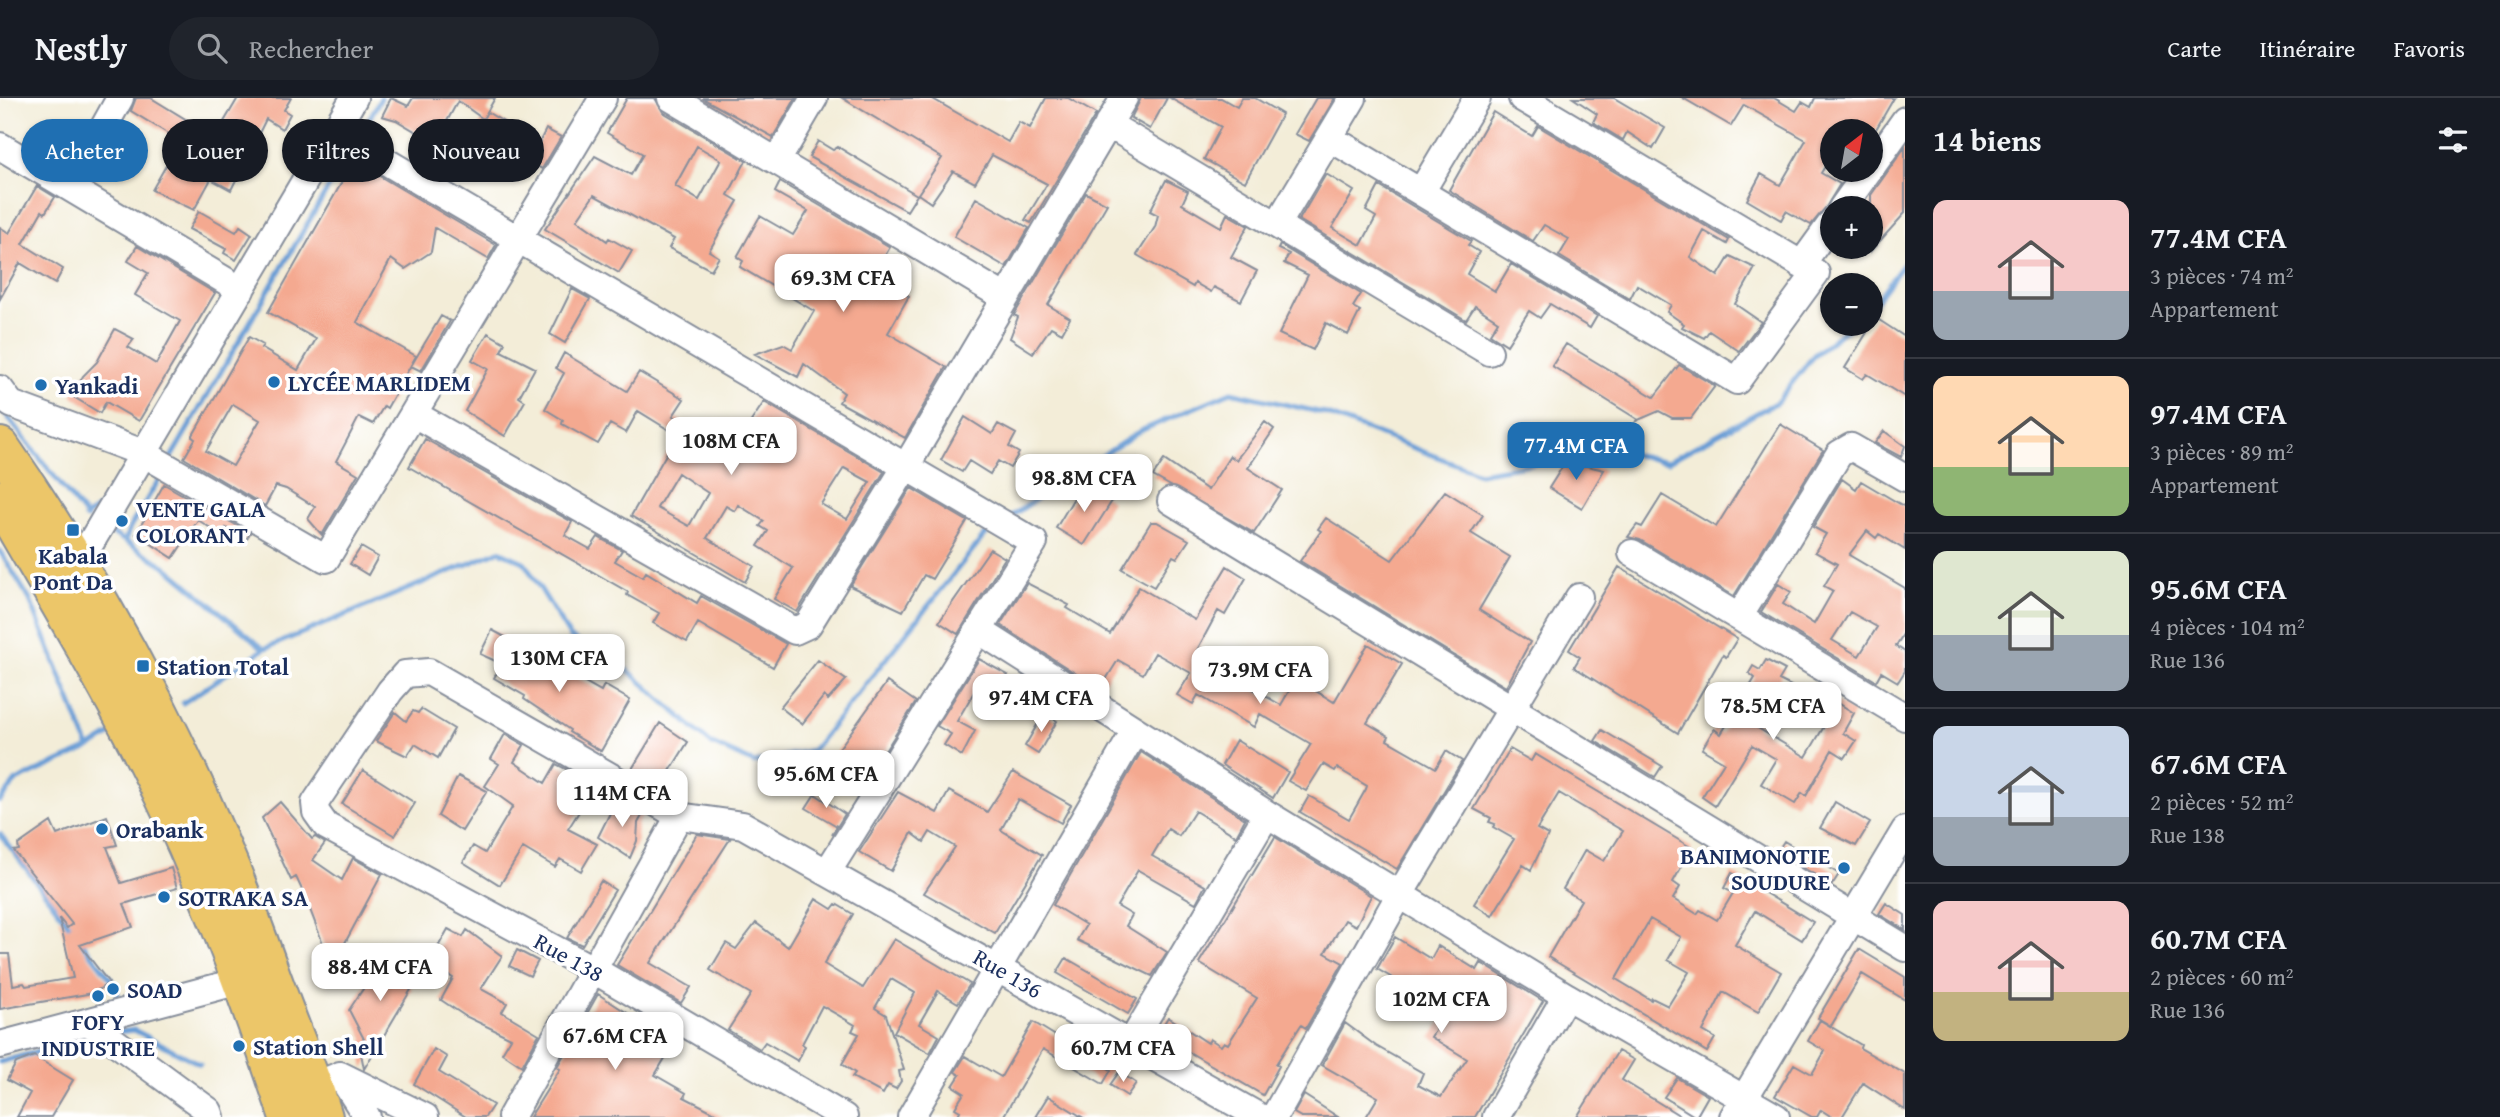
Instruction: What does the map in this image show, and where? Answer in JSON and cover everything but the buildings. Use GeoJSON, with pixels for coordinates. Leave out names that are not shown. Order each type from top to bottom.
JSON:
{"type":"FeatureCollection","features":[{"type":"Feature","properties":{"kind":"highway"},"geometry":{"type":"LineString","coordinates":[[0,447],[78,564],[198,795],[261,940],[257,976],[289,1117]]}},
{"type":"Feature","properties":{"kind":"highway"},"geometry":{"type":"LineString","coordinates":[[0,500],[114,696],[257,976],[326,1093]]}},
{"type":"Feature","properties":{"kind":"street"},"geometry":{"type":"LineString","coordinates":[[70,188],[120,98]]}},
{"type":"Feature","properties":{"kind":"street"},"geometry":{"type":"LineString","coordinates":[[341,119],[354,98]]}},
{"type":"Feature","properties":{"kind":"street"},"geometry":{"type":"LineString","coordinates":[[0,389],[11,404],[143,453],[326,559],[603,98]]}},
{"type":"Feature","properties":{"kind":"street"},"geometry":{"type":"LineString","coordinates":[[671,98],[1004,297]]}},
{"type":"Feature","properties":{"kind":"street"},"geometry":{"type":"LineString","coordinates":[[777,161],[814,98]]}},
{"type":"Feature","properties":{"kind":"street"},"geometry":{"type":"LineString","coordinates":[[1277,225],[1353,98]]}},
{"type":"Feature","properties":{"kind":"street"},"geometry":{"type":"LineString","coordinates":[[1421,192],[1477,98]]}},
{"type":"Feature","properties":{"kind":"street"},"geometry":{"type":"LineString","coordinates":[[1330,138],[1737,381],[1816,274],[1522,98]]}},
{"type":"Feature","properties":{"kind":"street"},"geometry":{"type":"LineString","coordinates":[[414,414],[795,631],[808,625],[817,614],[905,468],[1113,107],[1277,225],[1489,352]]}},
{"type":"Feature","properties":{"kind":"street"},"geometry":{"type":"LineString","coordinates":[[1883,151],[1905,120]]}},
{"type":"Feature","properties":{"kind":"street"},"geometry":{"type":"LineString","coordinates":[[0,146],[240,290]]}},
{"type":"Feature","properties":{"kind":"street"},"geometry":{"type":"LineString","coordinates":[[394,167],[1034,542],[981,631],[828,871]]}},
{"type":"Feature","properties":{"kind":"street"},"geometry":{"type":"LineString","coordinates":[[57,599],[304,182]]}},
{"type":"Feature","properties":{"kind":"street"},"geometry":{"type":"LineString","coordinates":[[1801,265],[1820,239]]}},
{"type":"Feature","properties":{"kind":"street"},"geometry":{"type":"LineString","coordinates":[[1739,617],[1839,454],[1850,447],[1905,478]]}},
{"type":"Feature","properties":{"kind":"street"},"geometry":{"type":"LineString","coordinates":[[1171,501],[1510,710],[1905,948]]}},
{"type":"Feature","properties":{"kind":"street"},"geometry":{"type":"LineString","coordinates":[[1632,553],[1905,717]]}},
{"type":"Feature","properties":{"kind":"street"},"geometry":{"type":"LineString","coordinates":[[1274,1117],[1400,894],[1579,597]]}},
{"type":"Feature","properties":{"kind":"street"},"geometry":{"type":"LineString","coordinates":[[981,631],[1267,814],[1566,996],[1739,1107],[1776,1117]]}},
{"type":"Feature","properties":{"kind":"street","name":"Rue 138"},"geometry":{"type":"LineString","coordinates":[[679,816],[466,691],[429,672],[417,671],[405,674],[390,691],[315,803],[319,820],[326,826],[594,970],[844,1117]]}},
{"type":"Feature","properties":{"kind":"street"},"geometry":{"type":"LineString","coordinates":[[911,1117],[1135,731]]}},
{"type":"Feature","properties":{"kind":"street"},"geometry":{"type":"LineString","coordinates":[[1131,1043],[1267,814]]}},
{"type":"Feature","properties":{"kind":"street"},"geometry":{"type":"LineString","coordinates":[[511,1117],[679,816]]}},
{"type":"Feature","properties":{"kind":"street","name":"Rue 136"},"geometry":{"type":"LineString","coordinates":[[679,816],[743,825],[1260,1117]]}},
{"type":"Feature","properties":{"kind":"street"},"geometry":{"type":"LineString","coordinates":[[1739,1107],[1905,831]]}},
{"type":"Feature","properties":{"kind":"street"},"geometry":{"type":"LineString","coordinates":[[0,1045],[257,976]]}},
{"type":"Feature","properties":{"kind":"street"},"geometry":{"type":"LineString","coordinates":[[1496,1117],[1566,996]]}},
{"type":"Feature","properties":{"kind":"street"},"geometry":{"type":"LineString","coordinates":[[88,1021],[209,1111],[211,1117]]}},
{"type":"Feature","properties":{"kind":"street"},"geometry":{"type":"LineString","coordinates":[[326,1093],[367,1117]]}},
{"type":"Feature","properties":{"kind":"street"},"geometry":{"type":"LineString","coordinates":[[326,1093],[425,1117]]}},
{"type":"Feature","properties":{"kind":"waterway"},"geometry":{"type":"LineString","coordinates":[[369,119],[381,98]]}},
{"type":"Feature","properties":{"kind":"waterway"},"geometry":{"type":"LineString","coordinates":[[169,461],[332,182]]}},
{"type":"Feature","properties":{"kind":"waterway"},"geometry":{"type":"LineString","coordinates":[[1883,291],[1905,262]]}},
{"type":"Feature","properties":{"kind":"waterway"},"geometry":{"type":"LineString","coordinates":[[1008,518],[1140,431],[1231,392],[1323,413],[1479,473],[1613,450],[1667,462],[1777,402],[1814,355],[1838,336]]}},
{"type":"Feature","properties":{"kind":"waterway"},"geometry":{"type":"LineString","coordinates":[[2,410],[87,518]]}},
{"type":"Feature","properties":{"kind":"waterway"},"geometry":{"type":"LineString","coordinates":[[125,541],[130,527],[163,473]]}},
{"type":"Feature","properties":{"kind":"waterway"},"geometry":{"type":"LineString","coordinates":[[85,517],[98,508]]}},
{"type":"Feature","properties":{"kind":"waterway"},"geometry":{"type":"LineString","coordinates":[[183,703],[264,649],[499,551],[524,562],[570,637],[630,672],[710,743],[754,763],[813,750],[984,536],[995,528]]}},
{"type":"Feature","properties":{"kind":"waterway"},"geometry":{"type":"LineString","coordinates":[[107,530],[165,566],[264,649]]}},
{"type":"Feature","properties":{"kind":"waterway"},"geometry":{"type":"LineString","coordinates":[[0,551],[30,600],[89,748]]}},
{"type":"Feature","properties":{"kind":"waterway"},"geometry":{"type":"LineString","coordinates":[[0,801],[16,781],[89,748],[110,735]]}},
{"type":"Feature","properties":{"kind":"waterway"},"geometry":{"type":"LineString","coordinates":[[0,834],[72,929]]}},
{"type":"Feature","properties":{"kind":"waterway"},"geometry":{"type":"LineString","coordinates":[[80,940],[111,979],[122,1004]]}},
{"type":"Feature","properties":{"kind":"waterway"},"geometry":{"type":"LineString","coordinates":[[118,1032],[134,1030],[200,1064]]}},
{"type":"Feature","properties":{"kind":"waterway"},"geometry":{"type":"LineString","coordinates":[[0,1062],[92,1037]]}},
{"type":"Feature","properties":{"kind":"place","name":"LYCÉE MARLIDEM"},"geometry":{"type":"Point","coordinates":[274,382]}},
{"type":"Feature","properties":{"kind":"place","name":"Yankadi"},"geometry":{"type":"Point","coordinates":[41,385]}},
{"type":"Feature","properties":{"kind":"place","name":"VENTE GALA COLORANT"},"geometry":{"type":"Point","coordinates":[122,521]}},
{"type":"Feature","properties":{"kind":"place","name":"Kabala Pont Da"},"geometry":{"type":"Point","coordinates":[73,530]}},
{"type":"Feature","properties":{"kind":"place","name":"Station Total"},"geometry":{"type":"Point","coordinates":[143,666]}},
{"type":"Feature","properties":{"kind":"place","name":"Orabank"},"geometry":{"type":"Point","coordinates":[102,829]}},
{"type":"Feature","properties":{"kind":"place","name":"BANIMONOTIE SOUDURE"},"geometry":{"type":"Point","coordinates":[1844,868]}},
{"type":"Feature","properties":{"kind":"place","name":"SOTRAKA SA"},"geometry":{"type":"Point","coordinates":[164,897]}},
{"type":"Feature","properties":{"kind":"place","name":"SOAD"},"geometry":{"type":"Point","coordinates":[113,989]}},
{"type":"Feature","properties":{"kind":"place","name":"FOFY INDUSTRIE"},"geometry":{"type":"Point","coordinates":[98,996]}},
{"type":"Feature","properties":{"kind":"place","name":"Station Shell"},"geometry":{"type":"Point","coordinates":[239,1046]}}]}
